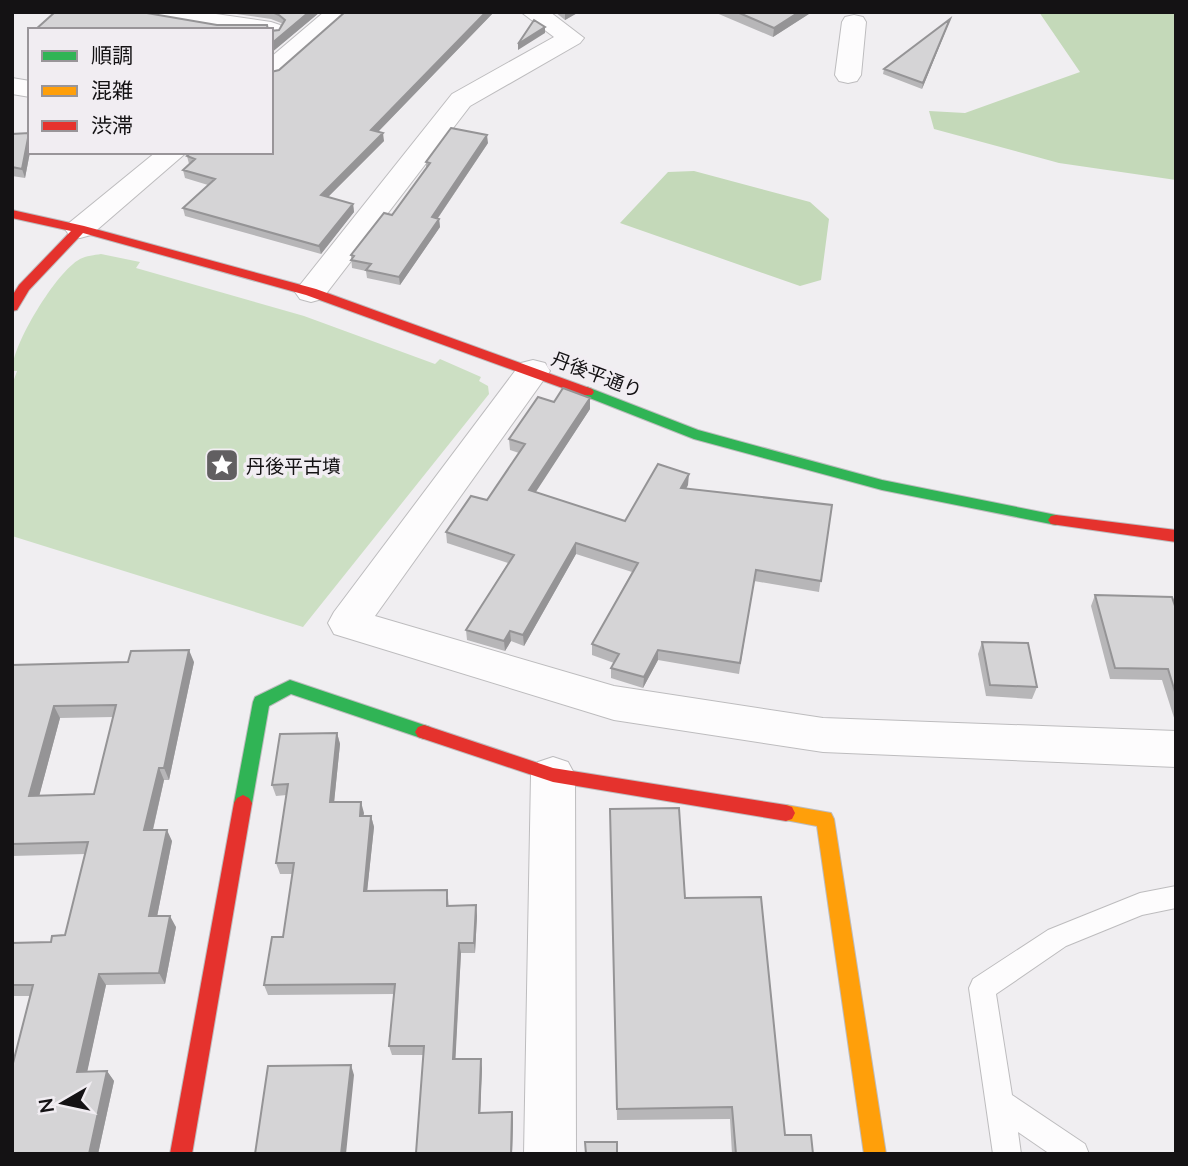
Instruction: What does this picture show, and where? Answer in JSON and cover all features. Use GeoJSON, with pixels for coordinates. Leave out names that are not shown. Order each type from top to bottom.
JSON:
{"type":"FeatureCollection","features":[{"type":"Feature","properties":{"kind":"street"},"geometry":{"type":"LineString","coordinates":[[150,12],[258,28]]}},
{"type":"Feature","properties":{"kind":"street"},"geometry":{"type":"LineString","coordinates":[[273,68],[339,12]]}},
{"type":"Feature","properties":{"kind":"street"},"geometry":{"type":"LineString","coordinates":[[311,292],[461,100],[571,38],[533,12]]}},
{"type":"Feature","properties":{"kind":"street"},"geometry":{"type":"LineString","coordinates":[[848,16],[848,75]]}},
{"type":"Feature","properties":{"kind":"street"},"geometry":{"type":"LineString","coordinates":[[273,30],[312,36]]}},
{"type":"Feature","properties":{"kind":"street"},"geometry":{"type":"LineString","coordinates":[[12,307],[24,288],[80,229],[171,154]]}},
{"type":"Feature","properties":{"kind":"street","name":"丹後平通り"},"geometry":{"type":"LineString","coordinates":[[12,214],[80,229],[311,292],[533,372],[694,435],[881,485],[1046,519],[1176,536]]}},
{"type":"Feature","properties":{"kind":"street"},"geometry":{"type":"LineString","coordinates":[[533,372],[348,623],[614,704],[823,735],[1176,750]]}},
{"type":"Feature","properties":{"kind":"street"},"geometry":{"type":"LineString","coordinates":[[181,1154],[261,702],[290,687],[553,775],[825,819],[874,1154]]}},
{"type":"Feature","properties":{"kind":"street"},"geometry":{"type":"LineString","coordinates":[[550,1154],[553,775]]}},
{"type":"Feature","properties":{"kind":"lane"},"geometry":{"type":"LineString","coordinates":[[1007,1154],[982,988],[1057,938],[1140,904],[1176,897]]}},
{"type":"Feature","properties":{"kind":"lane"},"geometry":{"type":"LineString","coordinates":[[999,1103],[1075,1154]]}},
{"type":"Feature","properties":{"kind":"green space"},"geometry":{"type":"Polygon","coordinates":[[[1039,12],[1176,12],[1176,180],[1059,163],[934,129],[929,111],[965,113],[1080,72],[1039,12]]]}},
{"type":"Feature","properties":{"kind":"green space"},"geometry":{"type":"Polygon","coordinates":[[[694,171],[810,202],[829,219],[821,280],[800,286],[620,223],[668,172],[694,171]]]}},
{"type":"Feature","properties":{"kind":"green space","name":"丹後平古墳"},"geometry":{"type":"Polygon","coordinates":[[[101,254],[140,262],[136,268],[304,316],[435,364],[440,359],[481,377],[479,381],[488,386],[489,394],[303,627],[12,536],[12,385],[17,371],[12,371],[14,359],[37,310],[59,278],[80,259],[101,254]]]}},
{"type":"Feature","properties":{"kind":"building"},"geometry":{"type":"Polygon","coordinates":[[[55,12],[141,12],[217,25],[267,25],[268,28],[37,28],[55,12]]]}},
{"type":"Feature","properties":{"kind":"building"},"geometry":{"type":"Polygon","coordinates":[[[272,12],[309,12],[273,42],[273,31],[279,30],[285,20],[272,12]]]}},
{"type":"Feature","properties":{"kind":"building"},"geometry":{"type":"Polygon","coordinates":[[[345,12],[486,12],[371,130],[383,133],[321,195],[353,204],[319,246],[183,208],[215,179],[183,170],[195,159],[187,156],[190,154],[273,154],[273,72],[279,70],[345,12]]]}},
{"type":"Feature","properties":{"kind":"building"},"geometry":{"type":"Polygon","coordinates":[[[737,12],[799,12],[774,28],[737,12]]]}},
{"type":"Feature","properties":{"kind":"building"},"geometry":{"type":"Polygon","coordinates":[[[950,19],[923,83],[884,69],[950,19]]]}},
{"type":"Feature","properties":{"kind":"building"},"geometry":{"type":"Polygon","coordinates":[[[534,20],[545,27],[518,44],[534,20]]]}},
{"type":"Feature","properties":{"kind":"building"},"geometry":{"type":"Polygon","coordinates":[[[451,128],[487,135],[432,217],[439,219],[399,277],[366,270],[371,264],[351,260],[354,256],[351,255],[384,213],[392,215],[430,163],[426,162],[451,128]]]}},
{"type":"Feature","properties":{"kind":"building"},"geometry":{"type":"Polygon","coordinates":[[[28,133],[22,169],[12,167],[12,134],[28,133]]]}},
{"type":"Feature","properties":{"kind":"building"},"geometry":{"type":"Polygon","coordinates":[[[563,388],[590,398],[529,490],[625,521],[658,464],[689,474],[681,488],[832,505],[821,581],[756,570],[740,663],[658,650],[644,677],[611,668],[619,654],[592,644],[638,563],[576,543],[523,635],[510,631],[504,641],[466,630],[514,555],[446,532],[471,496],[487,500],[525,444],[509,439],[538,397],[554,402],[563,388]]]}},
{"type":"Feature","properties":{"kind":"building"},"geometry":{"type":"Polygon","coordinates":[[[1095,595],[1172,597],[1176,609],[1176,695],[1168,669],[1115,668],[1095,595]]]}},
{"type":"Feature","properties":{"kind":"building"},"geometry":{"type":"Polygon","coordinates":[[[982,642],[1028,643],[1037,687],[990,685],[982,642]]]}},
{"type":"Feature","properties":{"kind":"building"},"geometry":{"type":"Polygon","coordinates":[[[189,650],[164,768],[159,768],[144,830],[167,830],[149,916],[170,916],[159,973],[99,974],[77,1072],[107,1071],[89,1154],[12,1154],[12,1067],[33,985],[12,985],[12,943],[51,942],[52,936],[65,935],[88,842],[12,844],[12,665],[128,662],[131,651],[189,650]],[[116,705],[54,706],[29,796],[94,794],[116,705]]]}},
{"type":"Feature","properties":{"kind":"building"},"geometry":{"type":"Polygon","coordinates":[[[337,733],[330,802],[361,802],[360,816],[371,816],[364,891],[447,890],[447,906],[476,905],[474,943],[459,943],[453,1059],[481,1059],[479,1113],[512,1112],[511,1154],[416,1153],[424,1046],[389,1046],[395,984],[264,985],[272,937],[283,937],[294,863],[276,863],[288,784],[272,785],[280,734],[337,733]]]}},
{"type":"Feature","properties":{"kind":"building"},"geometry":{"type":"Polygon","coordinates":[[[679,808],[685,898],[761,897],[785,1135],[811,1135],[813,1154],[736,1154],[732,1107],[617,1109],[610,809],[679,808]]]}},
{"type":"Feature","properties":{"kind":"building"},"geometry":{"type":"Polygon","coordinates":[[[351,1065],[341,1154],[255,1154],[268,1066],[351,1065]]]}},
{"type":"Feature","properties":{"kind":"building"},"geometry":{"type":"Polygon","coordinates":[[[585,1142],[617,1142],[617,1154],[586,1154],[585,1142]]]}},
{"type":"Feature","properties":{"kind":"traffic: fast"},"geometry":{"type":"LineString","coordinates":[[587,392],[694,434],[882,485],[1056,520]]}},
{"type":"Feature","properties":{"kind":"traffic: fast"},"geometry":{"type":"LineString","coordinates":[[243,803],[261,702],[290,687],[424,732]]}},
{"type":"Feature","properties":{"kind":"traffic: slow"},"geometry":{"type":"LineString","coordinates":[[786,813],[825,819],[875,1154]]}},
{"type":"Feature","properties":{"kind":"traffic: jam"},"geometry":{"type":"LineString","coordinates":[[12,214],[80,229],[311,292],[587,392]]}},
{"type":"Feature","properties":{"kind":"traffic: jam"},"geometry":{"type":"LineString","coordinates":[[12,307],[24,288],[80,229]]}},
{"type":"Feature","properties":{"kind":"traffic: jam"},"geometry":{"type":"LineString","coordinates":[[1056,520],[1176,536]]}},
{"type":"Feature","properties":{"kind":"traffic: jam"},"geometry":{"type":"LineString","coordinates":[[424,732],[553,775],[786,813]]}},
{"type":"Feature","properties":{"kind":"traffic: jam"},"geometry":{"type":"LineString","coordinates":[[181,1154],[243,803]]}},
{"type":"Feature","properties":{"kind":"place","name":"丹後平古墳"},"geometry":{"type":"Point","coordinates":[222,465]}}]}
